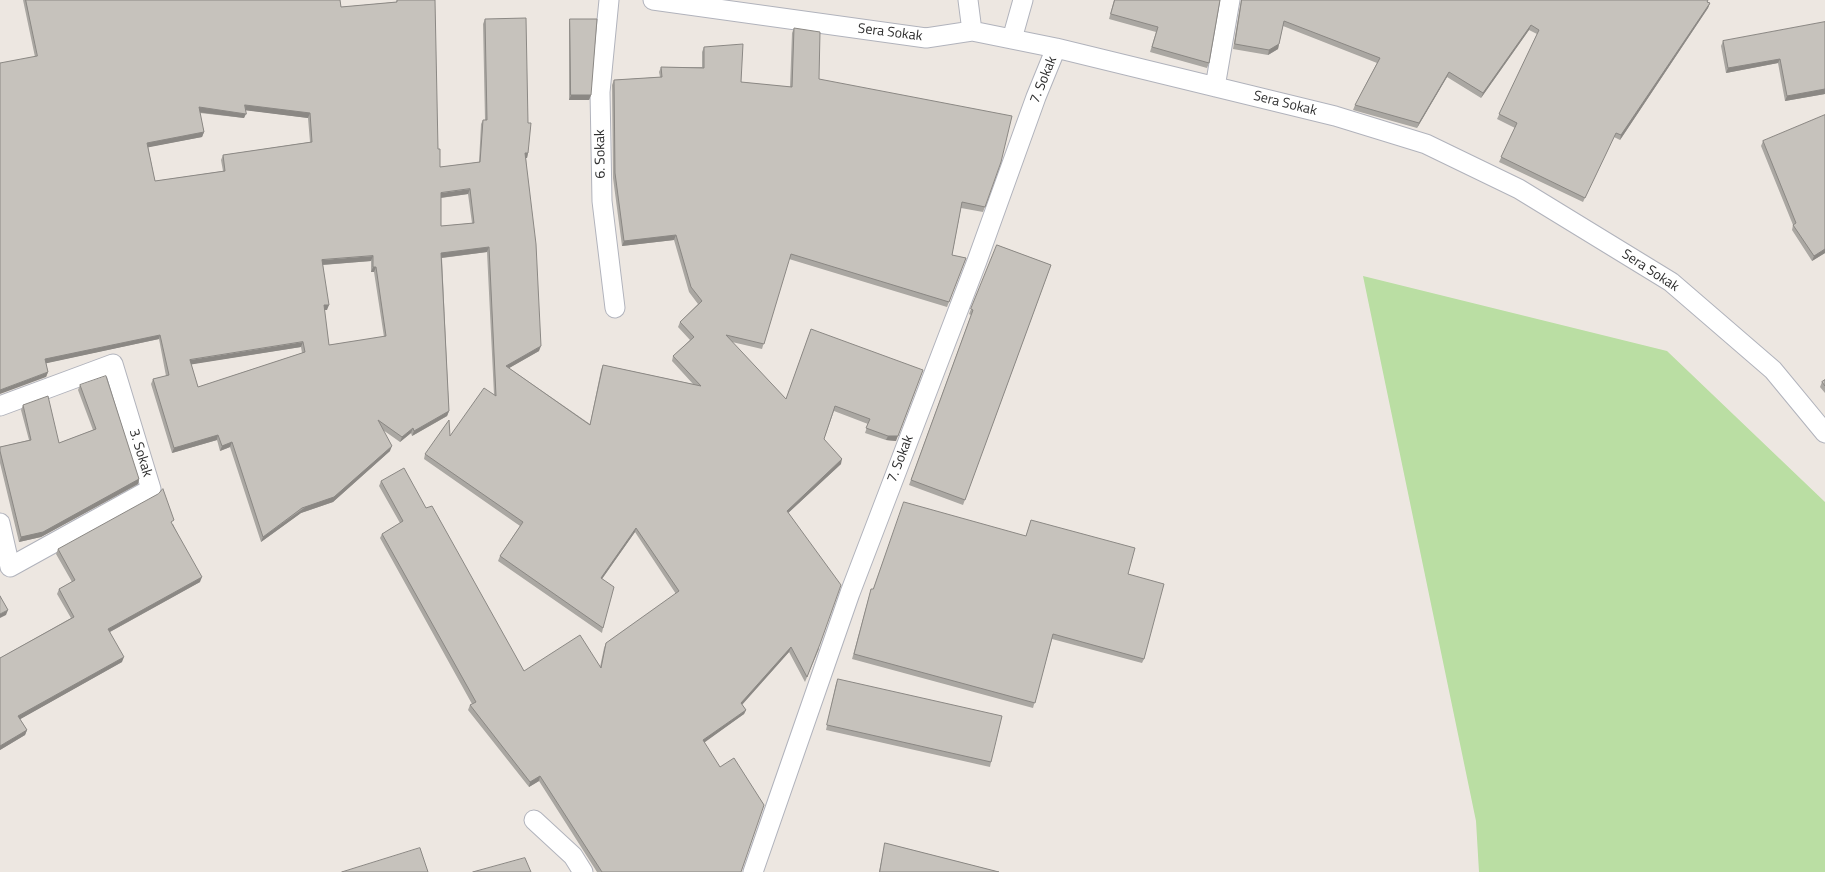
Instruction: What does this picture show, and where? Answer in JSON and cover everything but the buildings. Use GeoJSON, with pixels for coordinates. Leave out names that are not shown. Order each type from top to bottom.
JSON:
{"type":"FeatureCollection","features":[{"type":"Feature","properties":{"kind":"street","name":"6. Sokak"},"geometry":{"type":"LineString","coordinates":[[609,0],[600,92],[600,112],[602,201],[615,308]]}},
{"type":"Feature","properties":{"kind":"street","name":"Sera Sokak"},"geometry":{"type":"LineString","coordinates":[[653,0],[926,38],[972,30],[1056,48],[1335,116],[1426,144],[1519,189],[1671,282],[1773,370],[1825,433]]}},
{"type":"Feature","properties":{"kind":"street"},"geometry":{"type":"LineString","coordinates":[[968,0],[972,30]]}},
{"type":"Feature","properties":{"kind":"street"},"geometry":{"type":"LineString","coordinates":[[1012,39],[1023,0]]}},
{"type":"Feature","properties":{"kind":"street"},"geometry":{"type":"LineString","coordinates":[[1216,87],[1230,0]]}},
{"type":"Feature","properties":{"kind":"street","name":"7. Sokak"},"geometry":{"type":"LineString","coordinates":[[753,872],[850,593],[970,280],[1036,97],[1056,48]]}},
{"type":"Feature","properties":{"kind":"street","name":"3. Sokak"},"geometry":{"type":"LineString","coordinates":[[0,406],[112,364],[151,489],[10,567],[0,523]]}},
{"type":"Feature","properties":{"kind":"street"},"geometry":{"type":"LineString","coordinates":[[534,820],[573,856],[583,872]]}},
{"type":"Feature","properties":{"kind":"green space"},"geometry":{"type":"Polygon","coordinates":[[[1363,276],[1667,351],[1825,502],[1825,872],[1479,872],[1476,821],[1363,276]]]}}]}
